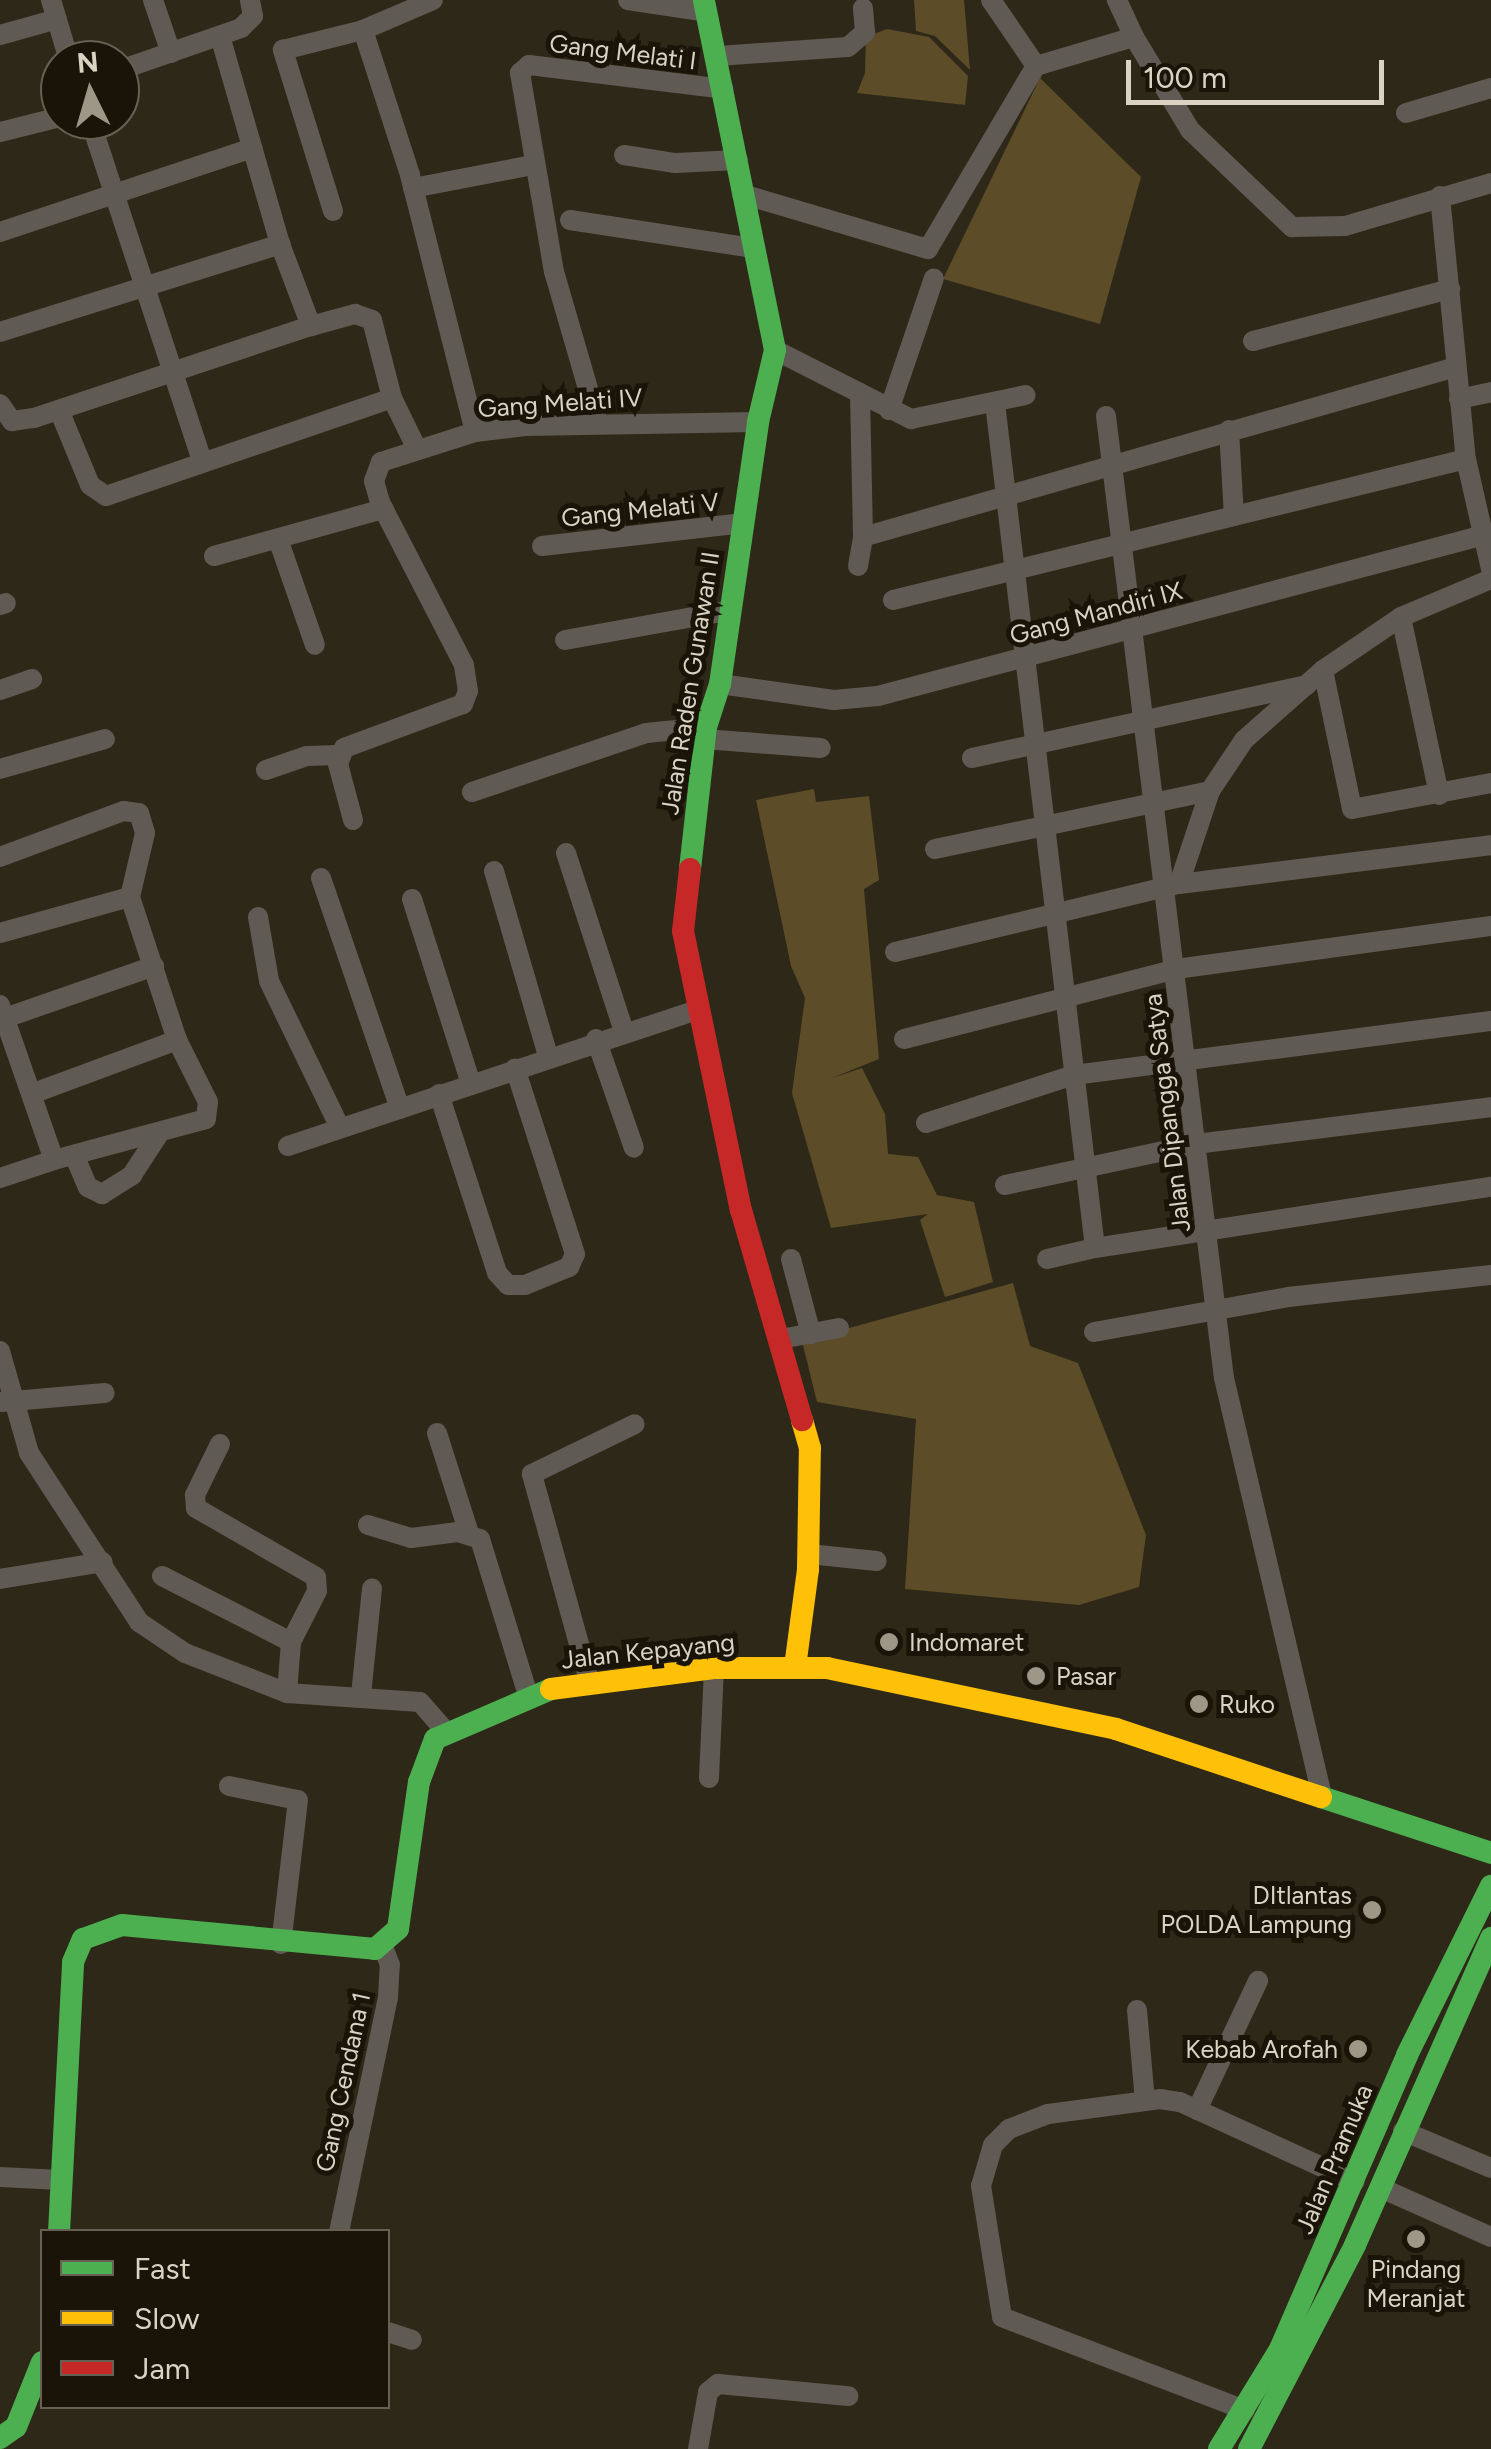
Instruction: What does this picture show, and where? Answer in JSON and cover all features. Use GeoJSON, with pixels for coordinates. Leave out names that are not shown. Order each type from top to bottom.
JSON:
{"type":"FeatureCollection","features":[{"type":"Feature","properties":{"kind":"street"},"geometry":{"type":"LineString","coordinates":[[153,0],[171,53]]}},
{"type":"Feature","properties":{"kind":"street"},"geometry":{"type":"LineString","coordinates":[[140,63],[251,22],[250,0]]}},
{"type":"Feature","properties":{"kind":"street"},"geometry":{"type":"LineString","coordinates":[[333,211],[281,54],[292,44],[364,30],[433,0]]}},
{"type":"Feature","properties":{"kind":"street"},"geometry":{"type":"LineString","coordinates":[[628,0],[705,6]]}},
{"type":"Feature","properties":{"kind":"street"},"geometry":{"type":"LineString","coordinates":[[991,0],[1036,66]]}},
{"type":"Feature","properties":{"kind":"street"},"geometry":{"type":"LineString","coordinates":[[1117,0],[1134,37],[1190,130],[1292,227],[1345,226],[1491,183]]}},
{"type":"Feature","properties":{"kind":"street","name":"Jalan Raden Gunawan II"},"geometry":{"type":"LineString","coordinates":[[705,6],[775,350],[758,422],[720,684],[705,733],[683,931],[696,1010],[741,1210],[810,1448],[809,1554],[794,1667]]}},
{"type":"Feature","properties":{"kind":"street"},"geometry":{"type":"LineString","coordinates":[[718,56],[848,47],[865,32],[863,8]]}},
{"type":"Feature","properties":{"kind":"street"},"geometry":{"type":"LineString","coordinates":[[0,35],[54,10],[63,40]]}},
{"type":"Feature","properties":{"kind":"street"},"geometry":{"type":"LineString","coordinates":[[364,30],[413,188],[475,432]]}},
{"type":"Feature","properties":{"kind":"street"},"geometry":{"type":"LineString","coordinates":[[220,36],[280,244],[311,326]]}},
{"type":"Feature","properties":{"kind":"street"},"geometry":{"type":"LineString","coordinates":[[742,194],[928,249],[1036,66],[1134,37]]}},
{"type":"Feature","properties":{"kind":"street","name":"Gang Melati I"},"geometry":{"type":"LineString","coordinates":[[532,165],[520,73],[529,65],[724,89]]}},
{"type":"Feature","properties":{"kind":"street"},"geometry":{"type":"LineString","coordinates":[[1406,113],[1491,88]]}},
{"type":"Feature","properties":{"kind":"street"},"geometry":{"type":"LineString","coordinates":[[0,132],[40,121]]}},
{"type":"Feature","properties":{"kind":"street"},"geometry":{"type":"LineString","coordinates":[[97,140],[169,370],[202,461]]}},
{"type":"Feature","properties":{"kind":"street"},"geometry":{"type":"LineString","coordinates":[[0,232],[252,148]]}},
{"type":"Feature","properties":{"kind":"street"},"geometry":{"type":"LineString","coordinates":[[624,155],[675,162],[738,160]]}},
{"type":"Feature","properties":{"kind":"street"},"geometry":{"type":"LineString","coordinates":[[413,188],[532,165],[598,423]]}},
{"type":"Feature","properties":{"kind":"street"},"geometry":{"type":"LineString","coordinates":[[1440,196],[1466,460],[1483,481],[1480,536],[1491,569]]}},
{"type":"Feature","properties":{"kind":"street"},"geometry":{"type":"LineString","coordinates":[[570,220],[752,248]]}},
{"type":"Feature","properties":{"kind":"street"},"geometry":{"type":"LineString","coordinates":[[0,332],[280,244]]}},
{"type":"Feature","properties":{"kind":"street"},"geometry":{"type":"LineString","coordinates":[[889,410],[934,278]]}},
{"type":"Feature","properties":{"kind":"street"},"geometry":{"type":"LineString","coordinates":[[1253,341],[1450,289]]}},
{"type":"Feature","properties":{"kind":"street"},"geometry":{"type":"LineString","coordinates":[[0,404],[12,421],[60,410],[169,370],[354,314],[372,320],[392,398],[416,447]]}},
{"type":"Feature","properties":{"kind":"street"},"geometry":{"type":"LineString","coordinates":[[775,350],[912,419],[1026,395]]}},
{"type":"Feature","properties":{"kind":"street"},"geometry":{"type":"LineString","coordinates":[[864,537],[1456,367]]}},
{"type":"Feature","properties":{"kind":"street"},"geometry":{"type":"LineString","coordinates":[[1459,399],[1491,392]]}},
{"type":"Feature","properties":{"kind":"street"},"geometry":{"type":"LineString","coordinates":[[858,566],[864,537],[860,393]]}},
{"type":"Feature","properties":{"kind":"street"},"geometry":{"type":"LineString","coordinates":[[60,410],[97,493],[135,490],[202,461],[392,398]]}},
{"type":"Feature","properties":{"kind":"street"},"geometry":{"type":"LineString","coordinates":[[995,403],[1011,572],[1037,744],[1094,1248]]}},
{"type":"Feature","properties":{"kind":"street","name":"Jalan Dipangga Satya"},"geometry":{"type":"LineString","coordinates":[[1106,416],[1150,800],[1172,885],[1176,969],[1224,1378],[1322,1795]]}},
{"type":"Feature","properties":{"kind":"street","name":"Gang Melati IV"},"geometry":{"type":"LineString","coordinates":[[384,509],[374,470],[416,447],[475,432],[598,423],[758,422]]}},
{"type":"Feature","properties":{"kind":"street"},"geometry":{"type":"LineString","coordinates":[[1229,430],[1234,516]]}},
{"type":"Feature","properties":{"kind":"street"},"geometry":{"type":"LineString","coordinates":[[892,600],[1466,460]]}},
{"type":"Feature","properties":{"kind":"street"},"geometry":{"type":"LineString","coordinates":[[214,556],[384,509],[464,665],[467,698],[362,739],[338,755],[306,756],[266,770]]}},
{"type":"Feature","properties":{"kind":"street","name":"Gang Melati V"},"geometry":{"type":"LineString","coordinates":[[542,546],[744,523]]}},
{"type":"Feature","properties":{"kind":"street","name":"Gang Mandiri IX"},"geometry":{"type":"LineString","coordinates":[[720,684],[855,700],[1480,536]]}},
{"type":"Feature","properties":{"kind":"street"},"geometry":{"type":"LineString","coordinates":[[278,539],[315,645]]}},
{"type":"Feature","properties":{"kind":"street"},"geometry":{"type":"LineString","coordinates":[[1172,885],[1210,791],[1244,740],[1316,678],[1401,617],[1491,579]]}},
{"type":"Feature","properties":{"kind":"street"},"geometry":{"type":"LineString","coordinates":[[565,640],[731,610]]}},
{"type":"Feature","properties":{"kind":"street"},"geometry":{"type":"LineString","coordinates":[[1401,617],[1439,795]]}},
{"type":"Feature","properties":{"kind":"street"},"geometry":{"type":"LineString","coordinates":[[972,758],[1316,678]]}},
{"type":"Feature","properties":{"kind":"street"},"geometry":{"type":"LineString","coordinates":[[1316,678],[1352,809],[1491,784]]}},
{"type":"Feature","properties":{"kind":"street"},"geometry":{"type":"LineString","coordinates":[[0,690],[32,680]]}},
{"type":"Feature","properties":{"kind":"street"},"geometry":{"type":"LineString","coordinates":[[472,792],[646,734],[705,733],[821,748]]}},
{"type":"Feature","properties":{"kind":"street"},"geometry":{"type":"LineString","coordinates":[[0,769],[105,739]]}},
{"type":"Feature","properties":{"kind":"street"},"geometry":{"type":"LineString","coordinates":[[338,755],[353,820]]}},
{"type":"Feature","properties":{"kind":"street"},"geometry":{"type":"LineString","coordinates":[[935,849],[1150,800],[1210,791]]}},
{"type":"Feature","properties":{"kind":"street"},"geometry":{"type":"LineString","coordinates":[[0,857],[132,810],[145,833],[130,897],[176,1040],[206,1092],[210,1114],[0,1178]]}},
{"type":"Feature","properties":{"kind":"street"},"geometry":{"type":"LineString","coordinates":[[894,952],[1172,885],[1491,845]]}},
{"type":"Feature","properties":{"kind":"street"},"geometry":{"type":"LineString","coordinates":[[566,853],[624,1032]]}},
{"type":"Feature","properties":{"kind":"street"},"geometry":{"type":"LineString","coordinates":[[494,871],[548,1056]]}},
{"type":"Feature","properties":{"kind":"street"},"geometry":{"type":"LineString","coordinates":[[321,878],[400,1109]]}},
{"type":"Feature","properties":{"kind":"street"},"geometry":{"type":"LineString","coordinates":[[0,934],[130,897]]}},
{"type":"Feature","properties":{"kind":"street"},"geometry":{"type":"LineString","coordinates":[[412,899],[470,1084]]}},
{"type":"Feature","properties":{"kind":"street"},"geometry":{"type":"LineString","coordinates":[[258,917],[269,981],[340,1128]]}},
{"type":"Feature","properties":{"kind":"street"},"geometry":{"type":"LineString","coordinates":[[904,1040],[1176,969],[1491,926]]}},
{"type":"Feature","properties":{"kind":"street"},"geometry":{"type":"LineString","coordinates":[[154,966],[3,1012],[64,1159],[88,1186],[102,1194],[132,1176],[160,1132]]}},
{"type":"Feature","properties":{"kind":"street"},"geometry":{"type":"LineString","coordinates":[[288,1146],[596,1039],[696,1010]]}},
{"type":"Feature","properties":{"kind":"street"},"geometry":{"type":"LineString","coordinates":[[926,1123],[1074,1075],[1491,1020]]}},
{"type":"Feature","properties":{"kind":"street"},"geometry":{"type":"LineString","coordinates":[[596,1039],[634,1148]]}},
{"type":"Feature","properties":{"kind":"street"},"geometry":{"type":"LineString","coordinates":[[34,1093],[176,1040]]}},
{"type":"Feature","properties":{"kind":"street"},"geometry":{"type":"LineString","coordinates":[[439,1094],[497,1272],[508,1284],[525,1285],[569,1266],[575,1254],[516,1068]]}},
{"type":"Feature","properties":{"kind":"street"},"geometry":{"type":"LineString","coordinates":[[1004,1185],[1196,1144],[1491,1107]]}},
{"type":"Feature","properties":{"kind":"street"},"geometry":{"type":"LineString","coordinates":[[1047,1258],[1094,1248],[1110,1250],[1206,1228],[1491,1187]]}},
{"type":"Feature","properties":{"kind":"street"},"geometry":{"type":"LineString","coordinates":[[791,1260],[810,1334]]}},
{"type":"Feature","properties":{"kind":"street"},"geometry":{"type":"LineString","coordinates":[[1094,1332],[1218,1309],[1491,1275]]}},
{"type":"Feature","properties":{"kind":"street"},"geometry":{"type":"LineString","coordinates":[[781,1339],[839,1328]]}},
{"type":"Feature","properties":{"kind":"street"},"geometry":{"type":"LineString","coordinates":[[0,1351],[6,1401],[46,1484],[103,1562],[139,1622],[185,1653],[287,1693],[362,1695],[420,1702],[444,1730],[425,1756],[398,1929],[382,1944],[363,1950],[282,1944],[122,1924],[82,1939],[73,1962],[59,2229]]}},
{"type":"Feature","properties":{"kind":"street"},"geometry":{"type":"LineString","coordinates":[[6,1401],[105,1393]]}},
{"type":"Feature","properties":{"kind":"street"},"geometry":{"type":"LineString","coordinates":[[589,1680],[532,1474],[635,1424]]}},
{"type":"Feature","properties":{"kind":"street"},"geometry":{"type":"LineString","coordinates":[[437,1434],[469,1533]]}},
{"type":"Feature","properties":{"kind":"street"},"geometry":{"type":"LineString","coordinates":[[220,1444],[195,1495],[196,1508],[316,1577],[317,1591],[291,1642],[287,1693]]}},
{"type":"Feature","properties":{"kind":"street"},"geometry":{"type":"LineString","coordinates":[[368,1525],[402,1536],[469,1533],[480,1539],[528,1695]]}},
{"type":"Feature","properties":{"kind":"street"},"geometry":{"type":"LineString","coordinates":[[809,1554],[876,1561]]}},
{"type":"Feature","properties":{"kind":"street"},"geometry":{"type":"LineString","coordinates":[[0,1579],[103,1562]]}},
{"type":"Feature","properties":{"kind":"street"},"geometry":{"type":"LineString","coordinates":[[162,1576],[291,1642]]}},
{"type":"Feature","properties":{"kind":"street"},"geometry":{"type":"LineString","coordinates":[[362,1695],[372,1590]]}},
{"type":"Feature","properties":{"kind":"street","name":"Jalan Kepayang"},"geometry":{"type":"LineString","coordinates":[[444,1730],[528,1695],[589,1680],[714,1668],[794,1667],[912,1682],[1043,1710],[1322,1795],[1491,1853]]}},
{"type":"Feature","properties":{"kind":"street"},"geometry":{"type":"LineString","coordinates":[[709,1778],[714,1668]]}},
{"type":"Feature","properties":{"kind":"street"},"geometry":{"type":"LineString","coordinates":[[228,1786],[298,1800],[282,1944]]}},
{"type":"Feature","properties":{"kind":"street","name":"Jalan Pramuka"},"geometry":{"type":"LineString","coordinates":[[1249,2449],[1344,2240],[1355,2182],[1491,1886]]}},
{"type":"Feature","properties":{"kind":"street","name":"Jalan Pramuka"},"geometry":{"type":"LineString","coordinates":[[1219,2449],[1246,2410],[1344,2240],[1380,2188],[1491,1938]]}},
{"type":"Feature","properties":{"kind":"street","name":"Gang Cendana 1"},"geometry":{"type":"LineString","coordinates":[[340,2229],[388,1998],[390,1965],[382,1944]]}},
{"type":"Feature","properties":{"kind":"street"},"geometry":{"type":"LineString","coordinates":[[1197,2110],[1258,1980]]}},
{"type":"Feature","properties":{"kind":"street"},"geometry":{"type":"LineString","coordinates":[[1137,2010],[1146,2101]]}},
{"type":"Feature","properties":{"kind":"street"},"geometry":{"type":"LineString","coordinates":[[1246,2410],[1010,2324],[998,2309],[981,2186],[993,2145],[1009,2129],[1048,2114],[1146,2101],[1180,2102],[1355,2182]]}},
{"type":"Feature","properties":{"kind":"street"},"geometry":{"type":"LineString","coordinates":[[1403,2131],[1491,2168]]}},
{"type":"Feature","properties":{"kind":"street"},"geometry":{"type":"LineString","coordinates":[[0,2177],[61,2180]]}},
{"type":"Feature","properties":{"kind":"street"},"geometry":{"type":"LineString","coordinates":[[1380,2188],[1491,2237]]}},
{"type":"Feature","properties":{"kind":"street"},"geometry":{"type":"LineString","coordinates":[[390,2333],[412,2340]]}},
{"type":"Feature","properties":{"kind":"street"},"geometry":{"type":"LineString","coordinates":[[5,2441],[40,2366]]}},
{"type":"Feature","properties":{"kind":"street"},"geometry":{"type":"LineString","coordinates":[[698,2449],[708,2392],[718,2384],[848,2396]]}},
{"type":"Feature","properties":{"kind":"shaded area"},"geometry":{"type":"Polygon","coordinates":[[[914,0],[964,0],[970,70],[935,36],[916,31],[914,0]]]}},
{"type":"Feature","properties":{"kind":"shaded area"},"geometry":{"type":"Polygon","coordinates":[[[887,29],[929,37],[968,76],[965,105],[857,93],[865,73],[866,37],[887,29]]]}},
{"type":"Feature","properties":{"kind":"shaded area"},"geometry":{"type":"Polygon","coordinates":[[[1040,78],[1141,177],[1100,324],[943,279],[1040,78]]]}},
{"type":"Feature","properties":{"kind":"shaded area"},"geometry":{"type":"Polygon","coordinates":[[[814,789],[816,802],[869,796],[879,880],[864,889],[879,1059],[832,1078],[862,1068],[885,1114],[888,1154],[918,1157],[937,1195],[974,1202],[993,1282],[945,1297],[920,1220],[928,1214],[831,1228],[792,1093],[805,998],[791,966],[756,800],[814,789]]]}},
{"type":"Feature","properties":{"kind":"shaded area"},"geometry":{"type":"Polygon","coordinates":[[[1013,1283],[1030,1346],[1078,1363],[1146,1535],[1139,1587],[1079,1605],[905,1589],[916,1419],[817,1402],[802,1341],[1013,1283]]]}},
{"type":"Feature","properties":{"kind":"traffic: fast"},"geometry":{"type":"LineString","coordinates":[[690,869],[706,727],[720,684],[758,422],[775,350],[704,0]]}},
{"type":"Feature","properties":{"kind":"traffic: fast"},"geometry":{"type":"LineString","coordinates":[[59,2229],[73,1962],[83,1939],[122,1925],[375,1949],[398,1929],[419,1782],[435,1739],[551,1689]]}},
{"type":"Feature","properties":{"kind":"traffic: fast"},"geometry":{"type":"LineString","coordinates":[[1321,1797],[1491,1853]]}},
{"type":"Feature","properties":{"kind":"traffic: fast"},"geometry":{"type":"LineString","coordinates":[[1219,2449],[1280,2349],[1407,2055],[1491,1886]]}},
{"type":"Feature","properties":{"kind":"traffic: fast"},"geometry":{"type":"LineString","coordinates":[[1249,2449],[1355,2245],[1491,1938]]}},
{"type":"Feature","properties":{"kind":"traffic: fast"},"geometry":{"type":"LineString","coordinates":[[0,2438],[16,2427],[40,2367]]}},
{"type":"Feature","properties":{"kind":"traffic: slow"},"geometry":{"type":"LineString","coordinates":[[795,1667],[808,1569],[810,1448],[802,1420]]}},
{"type":"Feature","properties":{"kind":"traffic: slow"},"geometry":{"type":"LineString","coordinates":[[551,1689],[714,1668],[827,1668],[1116,1729],[1321,1797]]}},
{"type":"Feature","properties":{"kind":"traffic: jam"},"geometry":{"type":"LineString","coordinates":[[690,869],[683,931],[741,1210],[802,1420]]}},
{"type":"Feature","properties":{"kind":"place","name":"Indomaret"},"geometry":{"type":"Point","coordinates":[889,1642]}},
{"type":"Feature","properties":{"kind":"place","name":"Pasar"},"geometry":{"type":"Point","coordinates":[1036,1676]}},
{"type":"Feature","properties":{"kind":"place","name":"Ruko"},"geometry":{"type":"Point","coordinates":[1199,1704]}},
{"type":"Feature","properties":{"kind":"place","name":"DItlantas POLDA Lampung"},"geometry":{"type":"Point","coordinates":[1372,1910]}},
{"type":"Feature","properties":{"kind":"place","name":"Kebab Arofah"},"geometry":{"type":"Point","coordinates":[1358,2049]}},
{"type":"Feature","properties":{"kind":"place","name":"Pindang Meranjat"},"geometry":{"type":"Point","coordinates":[1416,2239]}}]}
